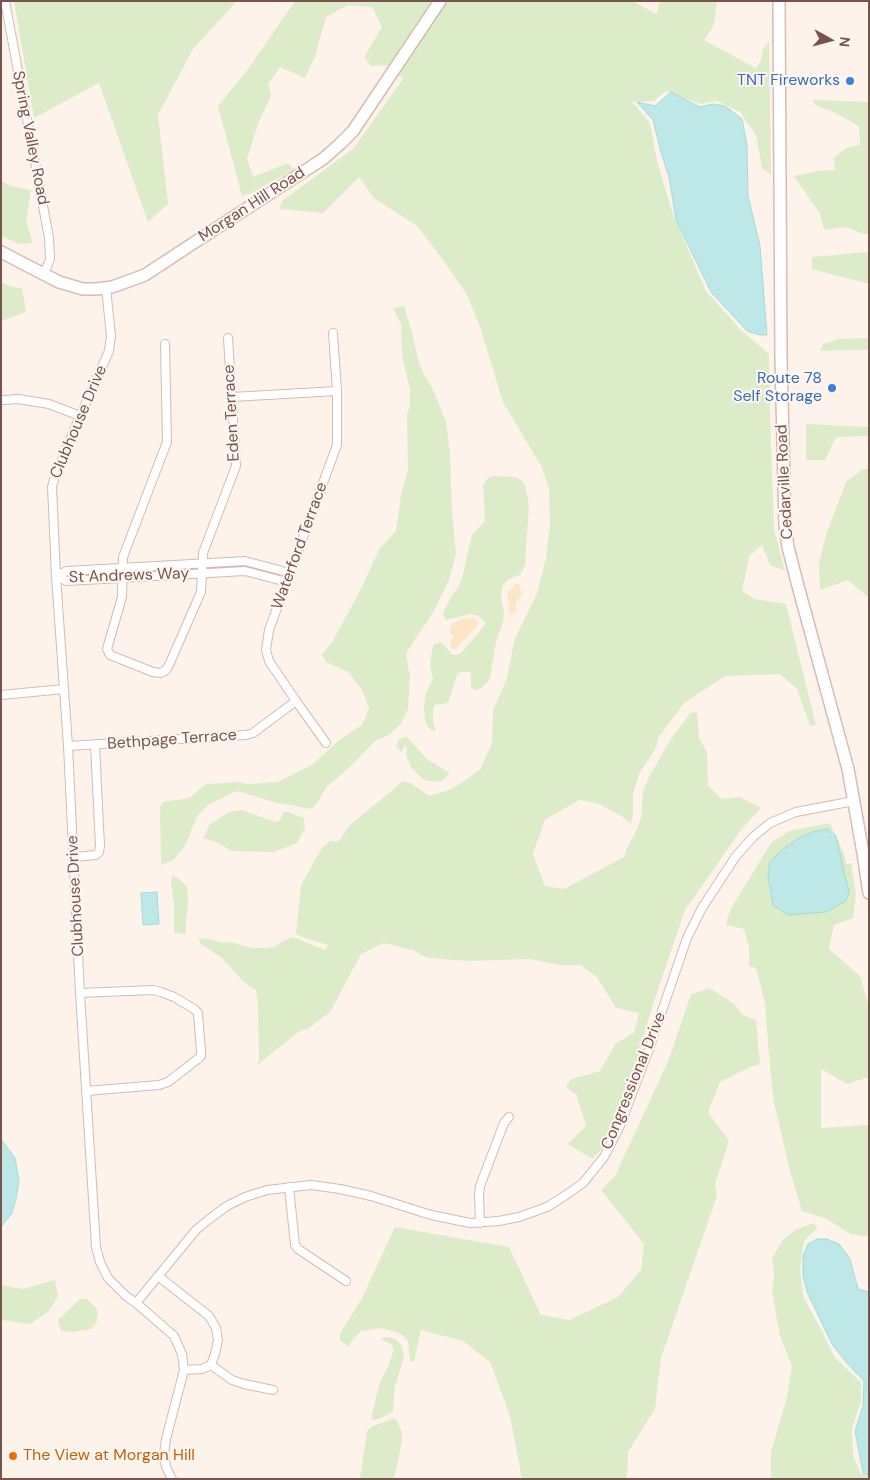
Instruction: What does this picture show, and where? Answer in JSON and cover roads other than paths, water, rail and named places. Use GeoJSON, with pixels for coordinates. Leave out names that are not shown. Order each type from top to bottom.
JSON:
{"type":"FeatureCollection","features":[{"type":"Feature","properties":{"kind":"main road","name":"Morgan Hill Road"},"geometry":{"type":"LineString","coordinates":[[1,252],[59,282],[72,286],[92,289],[106,288],[145,276],[329,155],[353,131],[440,1]]}},
{"type":"Feature","properties":{"kind":"main road","name":"Cedarville Road"},"geometry":{"type":"LineString","coordinates":[[779,1],[780,330],[785,525],[788,547],[798,586],[848,769],[869,892]]}},
{"type":"Feature","properties":{"kind":"street","name":"Spring Valley Road"},"geometry":{"type":"LineString","coordinates":[[5,1],[49,238],[50,260],[44,274]]}},
{"type":"Feature","properties":{"kind":"street","name":"Clubhouse Drive"},"geometry":{"type":"LineString","coordinates":[[106,288],[111,343],[109,351],[80,416],[52,487],[56,576],[68,746],[92,1200],[98,1254],[108,1278],[126,1296],[174,1336],[182,1354],[184,1370],[166,1439],[164,1454],[166,1467],[172,1479]]}},
{"type":"Feature","properties":{"kind":"street","name":"Waterford Terrace"},"geometry":{"type":"LineString","coordinates":[[326,743],[269,661],[266,650],[269,630],[337,445],[337,391],[333,333]]}},
{"type":"Feature","properties":{"kind":"street","name":"Eden Terrace"},"geometry":{"type":"LineString","coordinates":[[123,578],[122,597],[107,648],[110,655],[153,672],[161,673],[169,665],[201,592],[203,553],[236,466],[228,338]]}},
{"type":"Feature","properties":{"kind":"street"},"geometry":{"type":"LineString","coordinates":[[123,578],[123,556],[166,442],[165,344]]}},
{"type":"Feature","properties":{"kind":"street"},"geometry":{"type":"LineString","coordinates":[[232,397],[337,391]]}},
{"type":"Feature","properties":{"kind":"street"},"geometry":{"type":"LineString","coordinates":[[4,400],[18,399],[49,404],[80,416]]}},
{"type":"Feature","properties":{"kind":"street","name":"St Andrews Way"},"geometry":{"type":"LineString","coordinates":[[56,576],[67,571],[251,561],[290,573]]}},
{"type":"Feature","properties":{"kind":"street","name":"St Andrews Way"},"geometry":{"type":"LineString","coordinates":[[56,576],[67,581],[245,571],[287,582]]}},
{"type":"Feature","properties":{"kind":"street"},"geometry":{"type":"LineString","coordinates":[[1,695],[64,690]]}},
{"type":"Feature","properties":{"kind":"street","name":"Bethpage Terrace"},"geometry":{"type":"LineString","coordinates":[[68,746],[246,735],[253,733],[296,702]]}},
{"type":"Feature","properties":{"kind":"street"},"geometry":{"type":"LineString","coordinates":[[74,857],[96,855],[99,852],[95,745]]}},
{"type":"Feature","properties":{"kind":"street","name":"Congressional Drive"},"geometry":{"type":"LineString","coordinates":[[136,1303],[196,1230],[227,1206],[266,1190],[311,1186],[340,1189],[371,1196],[431,1215],[457,1221],[480,1223],[518,1217],[547,1207],[583,1183],[604,1157],[619,1128],[650,1050],[688,938],[702,908],[736,856],[770,822],[796,812],[854,801]]}},
{"type":"Feature","properties":{"kind":"street"},"geometry":{"type":"LineString","coordinates":[[80,993],[153,990],[174,997],[198,1013],[201,1056],[168,1082],[159,1085],[86,1091]]}},
{"type":"Feature","properties":{"kind":"street"},"geometry":{"type":"LineString","coordinates":[[480,1223],[478,1195],[480,1186],[504,1123],[509,1118]]}},
{"type":"Feature","properties":{"kind":"street"},"geometry":{"type":"LineString","coordinates":[[289,1187],[295,1245],[298,1249],[346,1280]]}},
{"type":"Feature","properties":{"kind":"street"},"geometry":{"type":"LineString","coordinates":[[158,1276],[209,1316],[216,1328],[218,1340],[211,1365],[202,1369],[184,1370]]}},
{"type":"Feature","properties":{"kind":"street"},"geometry":{"type":"LineString","coordinates":[[211,1365],[232,1380],[274,1390]]}},
{"type":"Feature","properties":{"kind":"water"},"geometry":{"type":"Polygon","coordinates":[[[671,92],[700,107],[713,104],[725,106],[742,119],[747,145],[748,196],[760,246],[767,335],[747,331],[711,292],[676,220],[669,177],[653,120],[637,102],[655,106],[671,92]]]}},
{"type":"Feature","properties":{"kind":"water"},"geometry":{"type":"Polygon","coordinates":[[[827,829],[836,836],[849,892],[846,901],[826,912],[788,915],[773,905],[768,876],[770,862],[799,838],[812,832],[827,829]]]}},
{"type":"Feature","properties":{"kind":"water"},"geometry":{"type":"Polygon","coordinates":[[[157,892],[159,924],[143,925],[141,893],[157,892]]]}},
{"type":"Feature","properties":{"kind":"water"},"geometry":{"type":"Polygon","coordinates":[[[1,1139],[15,1158],[19,1180],[12,1213],[1,1227],[1,1139]]]}},
{"type":"Feature","properties":{"kind":"water"},"geometry":{"type":"Polygon","coordinates":[[[817,1239],[827,1239],[839,1244],[850,1259],[858,1289],[869,1292],[869,1476],[863,1473],[855,1431],[863,1406],[864,1381],[832,1344],[807,1292],[803,1275],[803,1256],[808,1244],[817,1239]]]}},
{"type":"Feature","properties":{"kind":"place","name":"TNT Fireworks"},"geometry":{"type":"Point","coordinates":[850,81]}},
{"type":"Feature","properties":{"kind":"place","name":"Route 78 Self Storage"},"geometry":{"type":"Point","coordinates":[832,388]}},
{"type":"Feature","properties":{"kind":"place","name":"The View at Morgan Hill"},"geometry":{"type":"Point","coordinates":[13,1456]}}]}
